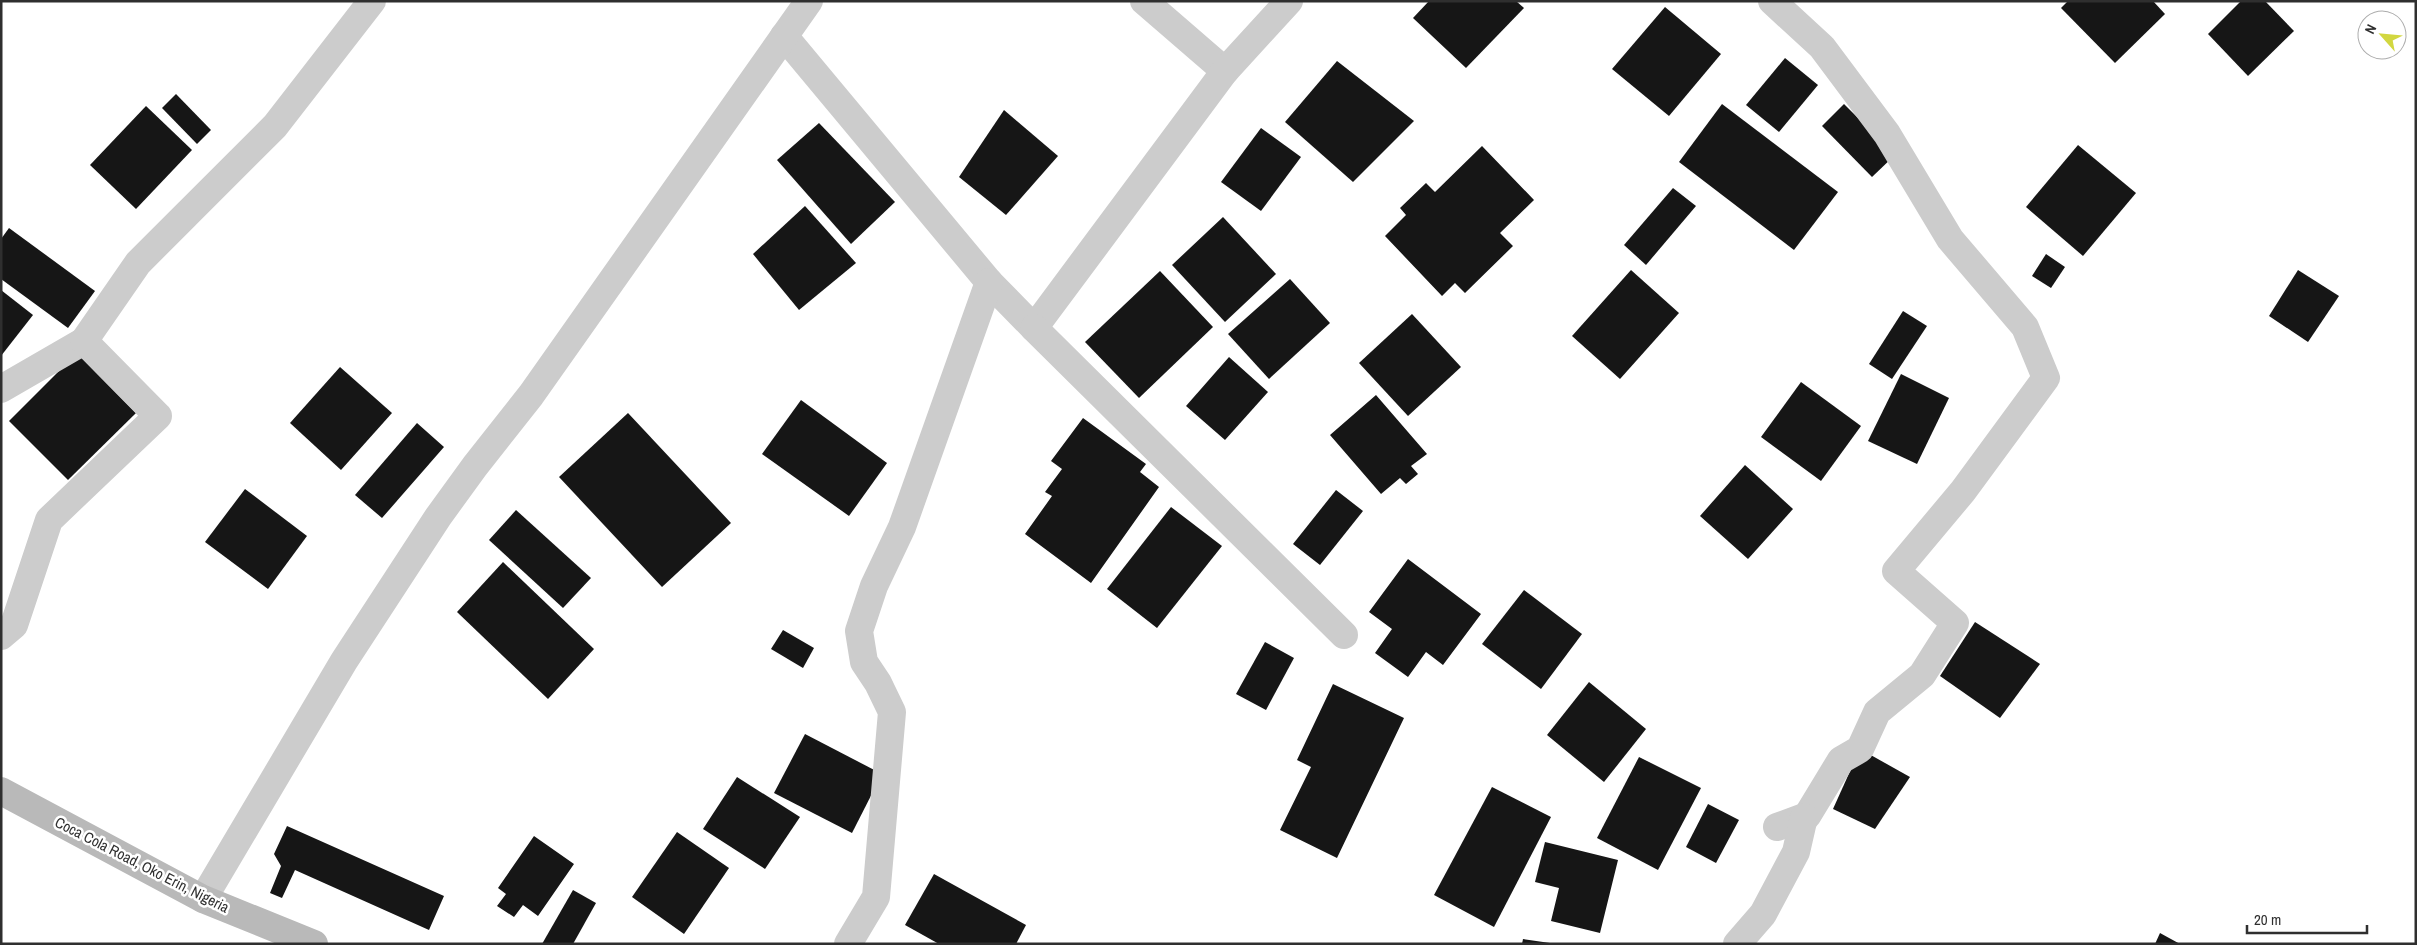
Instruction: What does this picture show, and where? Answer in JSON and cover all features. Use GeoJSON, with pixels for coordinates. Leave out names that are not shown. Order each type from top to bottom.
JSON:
{"type":"FeatureCollection","features":[{"type":"Feature","properties":{"kind":"street"},"geometry":{"type":"LineString","coordinates":[[1,390],[84,341],[138,263],[274,126],[372,1]]}},
{"type":"Feature","properties":{"kind":"street"},"geometry":{"type":"LineString","coordinates":[[203,899],[344,661],[438,517],[531,395],[809,1]]}},
{"type":"Feature","properties":{"kind":"street"},"geometry":{"type":"LineString","coordinates":[[1144,1],[1225,71]]}},
{"type":"Feature","properties":{"kind":"street"},"geometry":{"type":"LineString","coordinates":[[1034,328],[1225,71],[1289,1]]}},
{"type":"Feature","properties":{"kind":"street"},"geometry":{"type":"LineString","coordinates":[[1737,944],[1763,914],[1796,852],[1804,817],[1841,760],[1860,750],[1877,712],[1922,675],[1955,623],[1896,571],[1963,491],[2046,378],[2025,328],[1950,238],[1887,134],[1822,47],[1772,1]]}},
{"type":"Feature","properties":{"kind":"street"},"geometry":{"type":"LineString","coordinates":[[784,36],[989,282],[1344,635]]}},
{"type":"Feature","properties":{"kind":"street"},"geometry":{"type":"LineString","coordinates":[[848,944],[876,897],[892,712],[878,683],[864,662],[859,631],[874,586],[902,527],[989,282]]}},
{"type":"Feature","properties":{"kind":"street"},"geometry":{"type":"LineString","coordinates":[[1,636],[14,625],[49,520],[158,416],[84,341]]}},
{"type":"Feature","properties":{"kind":"street","name":"Coca Cola Road, Oko Erin, Nigeria"},"geometry":{"type":"LineString","coordinates":[[1,791],[203,899],[314,944]]}},
{"type":"Feature","properties":{"kind":"street"},"geometry":{"type":"LineString","coordinates":[[1777,827],[1804,817]]}},
{"type":"Feature","properties":{"kind":"building"},"geometry":{"type":"Polygon","coordinates":[[[1429,1],[1516,1],[1524,8],[1466,68],[1413,18],[1429,1]]]}},
{"type":"Feature","properties":{"kind":"building"},"geometry":{"type":"Polygon","coordinates":[[[2068,1],[2153,1],[2165,14],[2115,63],[2061,8],[2068,1]]]}},
{"type":"Feature","properties":{"kind":"building"},"geometry":{"type":"Polygon","coordinates":[[[2241,1],[2265,1],[2294,31],[2248,76],[2208,34],[2241,1]]]}},
{"type":"Feature","properties":{"kind":"building"},"geometry":{"type":"Polygon","coordinates":[[[1665,7],[1721,54],[1669,116],[1612,69],[1665,7]]]}},
{"type":"Feature","properties":{"kind":"building"},"geometry":{"type":"Polygon","coordinates":[[[1785,58],[1818,85],[1779,132],[1746,105],[1785,58]]]}},
{"type":"Feature","properties":{"kind":"building"},"geometry":{"type":"Polygon","coordinates":[[[1337,61],[1414,121],[1353,182],[1285,122],[1337,61]]]}},
{"type":"Feature","properties":{"kind":"building"},"geometry":{"type":"Polygon","coordinates":[[[176,94],[211,130],[197,144],[162,108],[176,94]]]}},
{"type":"Feature","properties":{"kind":"building"},"geometry":{"type":"Polygon","coordinates":[[[1722,104],[1838,192],[1794,250],[1679,162],[1722,104]]]}},
{"type":"Feature","properties":{"kind":"building"},"geometry":{"type":"Polygon","coordinates":[[[1844,104],[1895,155],[1872,177],[1822,126],[1844,104]]]}},
{"type":"Feature","properties":{"kind":"building"},"geometry":{"type":"Polygon","coordinates":[[[146,106],[192,150],[136,209],[90,165],[146,106]]]}},
{"type":"Feature","properties":{"kind":"building"},"geometry":{"type":"Polygon","coordinates":[[[1004,110],[1058,156],[1006,215],[959,177],[1004,110]]]}},
{"type":"Feature","properties":{"kind":"building"},"geometry":{"type":"Polygon","coordinates":[[[819,123],[895,202],[851,244],[777,160],[819,123]]]}},
{"type":"Feature","properties":{"kind":"building"},"geometry":{"type":"Polygon","coordinates":[[[1261,128],[1301,157],[1261,211],[1221,182],[1261,128]]]}},
{"type":"Feature","properties":{"kind":"building"},"geometry":{"type":"Polygon","coordinates":[[[2078,145],[2136,193],[2083,256],[2026,207],[2078,145]]]}},
{"type":"Feature","properties":{"kind":"building"},"geometry":{"type":"Polygon","coordinates":[[[1482,146],[1534,200],[1500,233],[1513,246],[1465,293],[1455,283],[1442,296],[1385,236],[1406,215],[1400,208],[1426,183],[1435,192],[1482,146]]]}},
{"type":"Feature","properties":{"kind":"building"},"geometry":{"type":"Polygon","coordinates":[[[1673,188],[1696,206],[1646,265],[1624,245],[1673,188]]]}},
{"type":"Feature","properties":{"kind":"building"},"geometry":{"type":"Polygon","coordinates":[[[805,206],[856,263],[799,310],[753,254],[805,206]]]}},
{"type":"Feature","properties":{"kind":"building"},"geometry":{"type":"Polygon","coordinates":[[[1223,217],[1276,274],[1225,322],[1172,265],[1223,217]]]}},
{"type":"Feature","properties":{"kind":"building"},"geometry":{"type":"Polygon","coordinates":[[[9,228],[95,291],[68,328],[1,279],[1,239],[9,228]]]}},
{"type":"Feature","properties":{"kind":"building"},"geometry":{"type":"Polygon","coordinates":[[[2046,254],[2065,267],[2051,288],[2032,276],[2046,254]]]}},
{"type":"Feature","properties":{"kind":"building"},"geometry":{"type":"Polygon","coordinates":[[[1631,270],[1679,313],[1620,379],[1572,336],[1631,270]]]}},
{"type":"Feature","properties":{"kind":"building"},"geometry":{"type":"Polygon","coordinates":[[[2298,270],[2339,296],[2308,342],[2269,316],[2298,270]]]}},
{"type":"Feature","properties":{"kind":"building"},"geometry":{"type":"Polygon","coordinates":[[[1160,271],[1213,327],[1139,398],[1085,342],[1160,271]]]}},
{"type":"Feature","properties":{"kind":"building"},"geometry":{"type":"Polygon","coordinates":[[[1290,279],[1330,323],[1269,379],[1228,334],[1290,279]]]}},
{"type":"Feature","properties":{"kind":"building"},"geometry":{"type":"Polygon","coordinates":[[[1,290],[33,315],[1,356],[1,290]]]}},
{"type":"Feature","properties":{"kind":"building"},"geometry":{"type":"Polygon","coordinates":[[[1903,311],[1927,326],[1892,379],[1869,364],[1903,311]]]}},
{"type":"Feature","properties":{"kind":"building"},"geometry":{"type":"Polygon","coordinates":[[[1412,314],[1461,367],[1408,416],[1359,363],[1412,314]]]}},
{"type":"Feature","properties":{"kind":"building"},"geometry":{"type":"Polygon","coordinates":[[[77,353],[136,413],[68,480],[9,421],[77,353]]]}},
{"type":"Feature","properties":{"kind":"building"},"geometry":{"type":"Polygon","coordinates":[[[1229,357],[1268,392],[1225,440],[1186,406],[1229,357]]]}},
{"type":"Feature","properties":{"kind":"building"},"geometry":{"type":"Polygon","coordinates":[[[340,367],[392,413],[341,470],[290,423],[340,367]]]}},
{"type":"Feature","properties":{"kind":"building"},"geometry":{"type":"Polygon","coordinates":[[[1901,374],[1949,398],[1917,464],[1868,441],[1901,374]]]}},
{"type":"Feature","properties":{"kind":"building"},"geometry":{"type":"Polygon","coordinates":[[[1801,382],[1861,426],[1821,481],[1761,437],[1801,382]]]}},
{"type":"Feature","properties":{"kind":"building"},"geometry":{"type":"Polygon","coordinates":[[[1376,395],[1427,454],[1411,466],[1418,474],[1406,484],[1400,478],[1381,494],[1330,435],[1376,395]]]}},
{"type":"Feature","properties":{"kind":"building"},"geometry":{"type":"Polygon","coordinates":[[[801,400],[887,463],[849,516],[762,454],[801,400]]]}},
{"type":"Feature","properties":{"kind":"building"},"geometry":{"type":"Polygon","coordinates":[[[628,413],[731,523],[662,587],[559,477],[628,413]]]}},
{"type":"Feature","properties":{"kind":"building"},"geometry":{"type":"Polygon","coordinates":[[[1083,418],[1146,464],[1140,472],[1159,487],[1091,583],[1025,534],[1052,496],[1045,492],[1062,469],[1051,461],[1083,418]]]}},
{"type":"Feature","properties":{"kind":"building"},"geometry":{"type":"Polygon","coordinates":[[[417,423],[444,447],[382,518],[355,495],[417,423]]]}},
{"type":"Feature","properties":{"kind":"building"},"geometry":{"type":"Polygon","coordinates":[[[1745,465],[1793,509],[1748,559],[1700,516],[1745,465]]]}},
{"type":"Feature","properties":{"kind":"building"},"geometry":{"type":"Polygon","coordinates":[[[245,489],[307,536],[268,589],[205,542],[245,489]]]}},
{"type":"Feature","properties":{"kind":"building"},"geometry":{"type":"Polygon","coordinates":[[[1336,490],[1363,511],[1320,565],[1293,544],[1336,490]]]}},
{"type":"Feature","properties":{"kind":"building"},"geometry":{"type":"Polygon","coordinates":[[[1171,507],[1222,546],[1157,628],[1107,589],[1171,507]]]}},
{"type":"Feature","properties":{"kind":"building"},"geometry":{"type":"Polygon","coordinates":[[[516,510],[591,578],[563,608],[489,540],[516,510]]]}},
{"type":"Feature","properties":{"kind":"building"},"geometry":{"type":"Polygon","coordinates":[[[1408,559],[1481,614],[1443,665],[1426,652],[1408,677],[1375,653],[1392,629],[1369,612],[1408,559]]]}},
{"type":"Feature","properties":{"kind":"building"},"geometry":{"type":"Polygon","coordinates":[[[503,562],[594,649],[548,699],[457,612],[503,562]]]}},
{"type":"Feature","properties":{"kind":"building"},"geometry":{"type":"Polygon","coordinates":[[[1524,590],[1582,634],[1541,689],[1482,644],[1524,590]]]}},
{"type":"Feature","properties":{"kind":"building"},"geometry":{"type":"Polygon","coordinates":[[[1975,622],[2040,664],[2000,718],[1940,676],[1975,622]]]}},
{"type":"Feature","properties":{"kind":"building"},"geometry":{"type":"Polygon","coordinates":[[[783,630],[814,648],[803,668],[771,649],[783,630]]]}},
{"type":"Feature","properties":{"kind":"building"},"geometry":{"type":"Polygon","coordinates":[[[1265,642],[1294,658],[1266,710],[1236,694],[1265,642]]]}},
{"type":"Feature","properties":{"kind":"building"},"geometry":{"type":"Polygon","coordinates":[[[1589,682],[1646,729],[1604,782],[1547,735],[1589,682]]]}},
{"type":"Feature","properties":{"kind":"building"},"geometry":{"type":"Polygon","coordinates":[[[1333,684],[1404,718],[1337,858],[1280,830],[1311,767],[1297,760],[1333,684]]]}},
{"type":"Feature","properties":{"kind":"building"},"geometry":{"type":"Polygon","coordinates":[[[805,734],[882,774],[852,833],[774,793],[805,734]]]}},
{"type":"Feature","properties":{"kind":"building"},"geometry":{"type":"Polygon","coordinates":[[[1860,749],[1910,777],[1875,829],[1833,809],[1860,749]]]}},
{"type":"Feature","properties":{"kind":"building"},"geometry":{"type":"Polygon","coordinates":[[[1639,757],[1701,788],[1658,870],[1597,838],[1639,757]]]}},
{"type":"Feature","properties":{"kind":"building"},"geometry":{"type":"Polygon","coordinates":[[[737,777],[800,817],[765,869],[703,829],[737,777]]]}},
{"type":"Feature","properties":{"kind":"building"},"geometry":{"type":"Polygon","coordinates":[[[1492,787],[1551,817],[1494,927],[1434,895],[1492,787]]]}},
{"type":"Feature","properties":{"kind":"building"},"geometry":{"type":"Polygon","coordinates":[[[1708,804],[1739,820],[1716,863],[1686,847],[1708,804]]]}},
{"type":"Feature","properties":{"kind":"building"},"geometry":{"type":"Polygon","coordinates":[[[287,826],[444,896],[429,930],[295,870],[282,898],[270,893],[281,866],[274,854],[287,826]]]}},
{"type":"Feature","properties":{"kind":"building"},"geometry":{"type":"Polygon","coordinates":[[[677,832],[729,868],[684,934],[632,897],[677,832]]]}},
{"type":"Feature","properties":{"kind":"building"},"geometry":{"type":"Polygon","coordinates":[[[534,836],[574,864],[538,916],[523,905],[514,917],[497,906],[506,894],[498,888],[534,836]]]}},
{"type":"Feature","properties":{"kind":"building"},"geometry":{"type":"Polygon","coordinates":[[[1545,842],[1618,860],[1600,933],[1551,921],[1559,888],[1535,882],[1545,842]]]}},
{"type":"Feature","properties":{"kind":"building"},"geometry":{"type":"Polygon","coordinates":[[[934,874],[1026,925],[1016,944],[939,944],[905,925],[934,874]]]}},
{"type":"Feature","properties":{"kind":"building"},"geometry":{"type":"Polygon","coordinates":[[[573,890],[596,903],[573,944],[542,944],[573,890]]]}},
{"type":"Feature","properties":{"kind":"building"},"geometry":{"type":"Polygon","coordinates":[[[2160,933],[2180,944],[2155,944],[2160,933]]]}},
{"type":"Feature","properties":{"kind":"building"},"geometry":{"type":"Polygon","coordinates":[[[1523,939],[1550,943],[1550,944],[1522,944],[1523,939]]]}}]}
